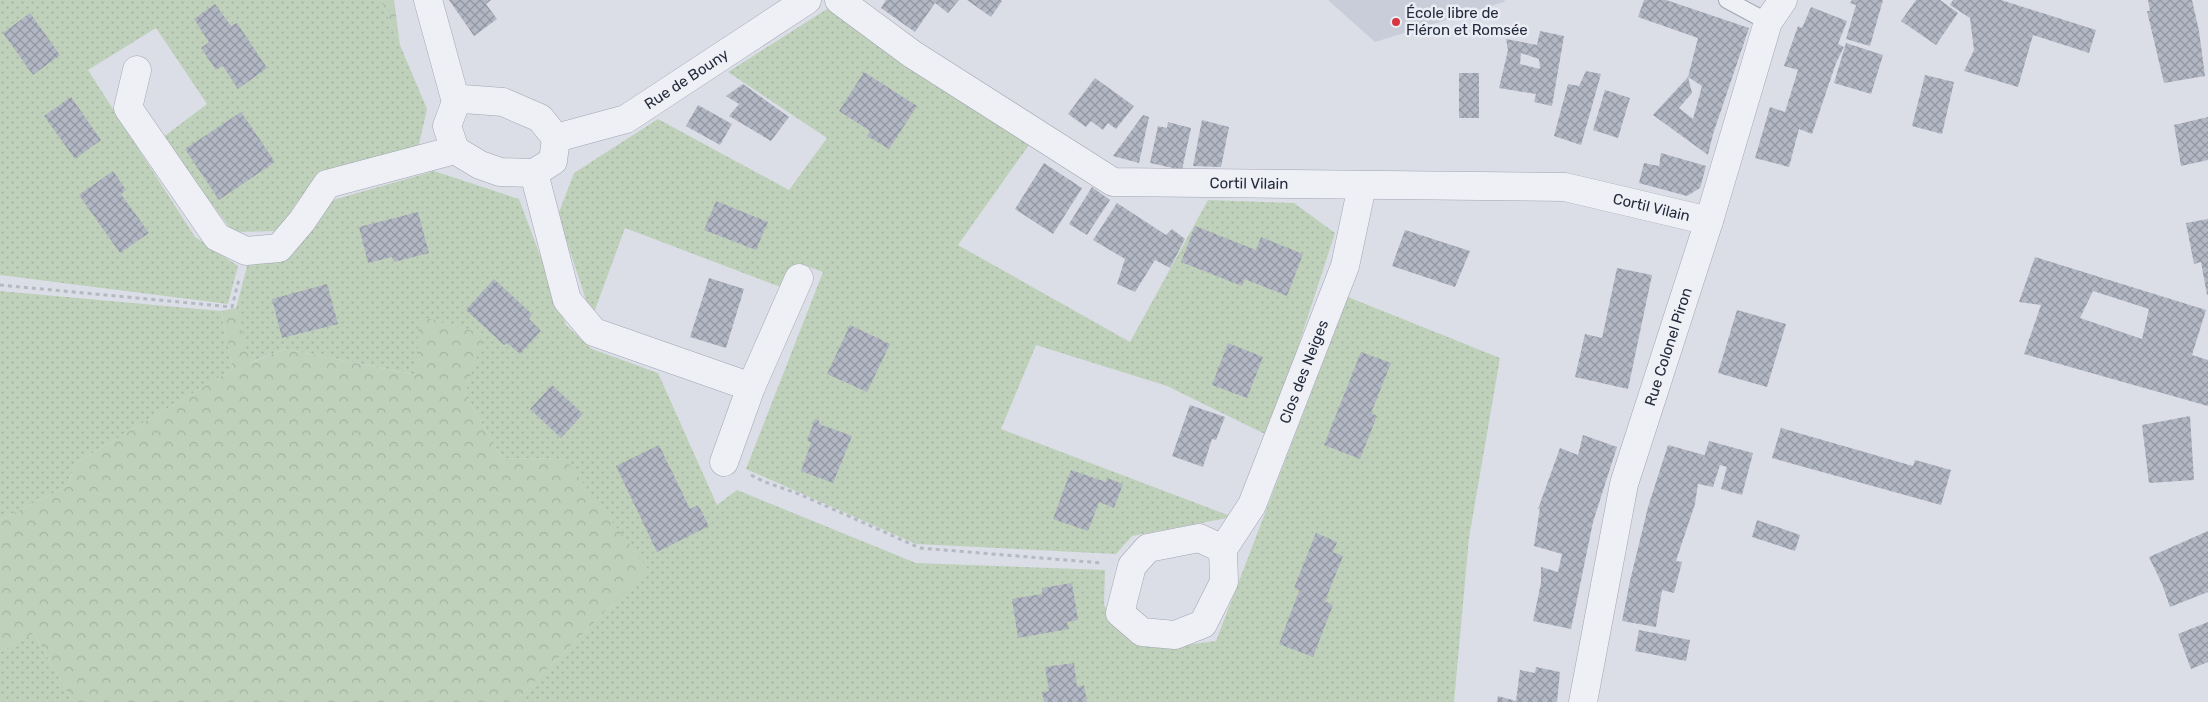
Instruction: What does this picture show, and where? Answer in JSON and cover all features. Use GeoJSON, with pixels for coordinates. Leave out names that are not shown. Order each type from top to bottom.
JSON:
{"type":"FeatureCollection","features":[{"type":"Feature","properties":{"kind":"street"},"geometry":{"type":"LineString","coordinates":[[428,0],[456,102],[447,126],[455,150],[480,165],[500,172],[534,173],[553,161],[556,138],[540,118],[503,102],[462,99],[456,102]]}},
{"type":"Feature","properties":{"kind":"street","name":"Rue de Bouny"},"geometry":{"type":"LineString","coordinates":[[556,138],[626,119],[807,0]]}},
{"type":"Feature","properties":{"kind":"street","name":"Cortil Vilain"},"geometry":{"type":"LineString","coordinates":[[839,0],[912,54],[1113,182],[1565,187],[1710,221]]}},
{"type":"Feature","properties":{"kind":"street","name":"Rue Colonel Piron"},"geometry":{"type":"LineString","coordinates":[[1583,702],[1624,484],[1710,221],[1768,22],[1783,0]]}},
{"type":"Feature","properties":{"kind":"street"},"geometry":{"type":"LineString","coordinates":[[137,70],[128,108],[217,237],[246,251],[279,248],[302,221],[328,184],[455,150]]}},
{"type":"Feature","properties":{"kind":"street"},"geometry":{"type":"LineString","coordinates":[[534,173],[567,300],[594,332],[751,387]]}},
{"type":"Feature","properties":{"kind":"street","name":"Clos des Neiges"},"geometry":{"type":"LineString","coordinates":[[1223,549],[1252,505],[1345,266],[1362,186]]}},
{"type":"Feature","properties":{"kind":"street"},"geometry":{"type":"LineString","coordinates":[[724,462],[751,387],[799,278]]}},
{"type":"Feature","properties":{"kind":"street"},"geometry":{"type":"LineString","coordinates":[[1199,538],[1223,549],[1224,582],[1203,624],[1174,634],[1142,632],[1120,613],[1132,566],[1148,548],[1199,538]]}},
{"type":"Feature","properties":{"kind":"lane"},"geometry":{"type":"LineString","coordinates":[[1727,0],[1768,22]]}},
{"type":"Feature","properties":{"kind":"path"},"geometry":{"type":"LineString","coordinates":[[0,285],[232,307]]}},
{"type":"Feature","properties":{"kind":"path"},"geometry":{"type":"LineString","coordinates":[[765,482],[799,494],[920,548],[1132,566]]}},
{"type":"Feature","properties":{"kind":"shaded area","name":"École libre de Fléron et Romsée"},"geometry":{"type":"Polygon","coordinates":[[[1328,0],[1505,0],[1504,2],[1375,42],[1328,0]]]}},
{"type":"Feature","properties":{"kind":"green space"},"geometry":{"type":"Polygon","coordinates":[[[0,0],[381,0],[427,109],[418,149],[335,167],[297,202],[279,231],[233,232],[162,138],[207,104],[156,28],[88,70],[195,237],[238,266],[228,304],[0,275],[0,0]]]}},
{"type":"Feature","properties":{"kind":"green space"},"geometry":{"type":"Polygon","coordinates":[[[381,0],[394,0],[400,45],[381,0]]]}},
{"type":"Feature","properties":{"kind":"green space"},"geometry":{"type":"Polygon","coordinates":[[[827,9],[1031,142],[958,245],[1130,342],[1208,200],[1294,203],[1335,233],[1269,436],[1167,386],[1036,345],[1001,429],[1233,517],[1132,536],[1116,554],[916,544],[746,469],[823,272],[798,263],[791,291],[625,228],[592,318],[558,215],[574,173],[658,119],[789,190],[827,138],[728,72],[827,9]]]}},
{"type":"Feature","properties":{"kind":"green space"},"geometry":{"type":"Polygon","coordinates":[[[434,171],[519,199],[566,325],[592,349],[658,373],[717,505],[737,490],[916,563],[1105,570],[1104,605],[1132,643],[1169,647],[1216,641],[1348,297],[1500,358],[1469,538],[1454,702],[514,702],[616,601],[565,459],[502,458],[465,394],[483,334],[417,375],[285,349],[249,363],[236,308],[248,263],[285,260],[333,200],[434,171]]]}},
{"type":"Feature","properties":{"kind":"green space"},"geometry":{"type":"Polygon","coordinates":[[[0,291],[221,311],[233,369],[76,463],[67,486],[0,520],[0,291]]]}},
{"type":"Feature","properties":{"kind":"green space"},"geometry":{"type":"Polygon","coordinates":[[[236,308],[250,363],[285,349],[416,375],[419,316],[484,334],[465,394],[502,458],[565,459],[648,569],[514,702],[73,702],[34,633],[0,652],[0,520],[67,486],[76,463],[233,369],[221,311],[236,308]]]}},
{"type":"Feature","properties":{"kind":"green space"},"geometry":{"type":"Polygon","coordinates":[[[34,633],[73,702],[0,702],[0,652],[34,633]]]}},
{"type":"Feature","properties":{"kind":"building"},"geometry":{"type":"Polygon","coordinates":[[[449,0],[491,0],[486,4],[497,19],[474,36],[449,0]]]}},
{"type":"Feature","properties":{"kind":"building"},"geometry":{"type":"Polygon","coordinates":[[[886,0],[959,0],[948,13],[935,3],[915,32],[881,8],[886,0]]]}},
{"type":"Feature","properties":{"kind":"building"},"geometry":{"type":"Polygon","coordinates":[[[967,0],[1000,0],[1002,1],[991,17],[967,0]]]}},
{"type":"Feature","properties":{"kind":"building"},"geometry":{"type":"Polygon","coordinates":[[[1644,0],[1666,0],[1749,28],[1713,134],[1708,155],[1653,115],[1688,77],[1698,38],[1638,17],[1644,0]],[[1688,77],[1692,93],[1679,108],[1693,119],[1702,86],[1688,77]]]}},
{"type":"Feature","properties":{"kind":"building"},"geometry":{"type":"Polygon","coordinates":[[[1852,0],[1883,0],[1870,46],[1846,39],[1856,5],[1850,3],[1852,0]]]}},
{"type":"Feature","properties":{"kind":"building"},"geometry":{"type":"Polygon","coordinates":[[[1916,0],[1940,0],[1958,13],[1936,45],[1901,21],[1916,0]]]}},
{"type":"Feature","properties":{"kind":"building"},"geometry":{"type":"Polygon","coordinates":[[[1953,0],[2001,0],[2096,30],[2089,53],[2033,35],[2018,87],[1964,71],[1974,50],[1970,18],[1950,5],[1953,0]]]}},
{"type":"Feature","properties":{"kind":"building"},"geometry":{"type":"Polygon","coordinates":[[[2148,0],[2192,0],[2199,31],[2205,76],[2164,83],[2147,11],[2150,11],[2148,0]]]}},
{"type":"Feature","properties":{"kind":"building"},"geometry":{"type":"Polygon","coordinates":[[[215,4],[231,26],[237,23],[267,68],[238,89],[223,66],[216,70],[201,48],[209,42],[194,19],[215,4]]]}},
{"type":"Feature","properties":{"kind":"building"},"geometry":{"type":"Polygon","coordinates":[[[1811,7],[1847,21],[1838,44],[1844,47],[1836,63],[1812,134],[1799,129],[1789,167],[1755,158],[1770,107],[1785,112],[1798,70],[1784,66],[1798,26],[1802,28],[1811,7]]]}},
{"type":"Feature","properties":{"kind":"building"},"geometry":{"type":"Polygon","coordinates":[[[30,13],[60,55],[33,75],[3,33],[30,13]]]}},
{"type":"Feature","properties":{"kind":"building"},"geometry":{"type":"Polygon","coordinates":[[[1540,31],[1564,36],[1552,106],[1534,102],[1536,94],[1499,88],[1508,50],[1506,39],[1537,45],[1540,31]],[[1521,53],[1520,64],[1540,69],[1539,59],[1521,53]]]}},
{"type":"Feature","properties":{"kind":"building"},"geometry":{"type":"Polygon","coordinates":[[[1846,43],[1883,55],[1871,94],[1834,83],[1846,43]]]}},
{"type":"Feature","properties":{"kind":"building"},"geometry":{"type":"Polygon","coordinates":[[[1586,71],[1601,74],[1581,145],[1554,136],[1568,84],[1579,86],[1586,71]]]}},
{"type":"Feature","properties":{"kind":"building"},"geometry":{"type":"Polygon","coordinates":[[[864,72],[917,106],[889,149],[867,136],[870,131],[839,111],[864,72]]]}},
{"type":"Feature","properties":{"kind":"building"},"geometry":{"type":"Polygon","coordinates":[[[1459,73],[1479,73],[1479,118],[1459,118],[1459,73]]]}},
{"type":"Feature","properties":{"kind":"building"},"geometry":{"type":"Polygon","coordinates":[[[1925,75],[1954,82],[1942,134],[1912,126],[1925,75]]]}},
{"type":"Feature","properties":{"kind":"building"},"geometry":{"type":"Polygon","coordinates":[[[1095,78],[1134,106],[1116,129],[1108,123],[1103,130],[1091,121],[1086,127],[1068,114],[1095,78]]]}},
{"type":"Feature","properties":{"kind":"building"},"geometry":{"type":"Polygon","coordinates":[[[743,84],[789,117],[771,141],[729,116],[739,104],[726,96],[743,84]]]}},
{"type":"Feature","properties":{"kind":"building"},"geometry":{"type":"Polygon","coordinates":[[[1605,90],[1630,98],[1618,138],[1593,130],[1605,90]]]}},
{"type":"Feature","properties":{"kind":"building"},"geometry":{"type":"Polygon","coordinates":[[[71,97],[101,140],[75,159],[44,116],[71,97]]]}},
{"type":"Feature","properties":{"kind":"building"},"geometry":{"type":"Polygon","coordinates":[[[698,105],[732,124],[720,145],[686,126],[698,105]]]}},
{"type":"Feature","properties":{"kind":"building"},"geometry":{"type":"Polygon","coordinates":[[[241,112],[275,162],[219,200],[185,149],[241,112]]]}},
{"type":"Feature","properties":{"kind":"building"},"geometry":{"type":"Polygon","coordinates":[[[1143,115],[1149,117],[1139,163],[1113,156],[1143,115]]]}},
{"type":"Feature","properties":{"kind":"building"},"geometry":{"type":"Polygon","coordinates":[[[2208,117],[2208,160],[2181,166],[2174,125],[2208,117]]]}},
{"type":"Feature","properties":{"kind":"building"},"geometry":{"type":"Polygon","coordinates":[[[1202,120],[1229,127],[1221,167],[1193,166],[1202,120]]]}},
{"type":"Feature","properties":{"kind":"building"},"geometry":{"type":"Polygon","coordinates":[[[1168,122],[1191,128],[1182,170],[1150,163],[1158,126],[1167,128],[1168,122]]]}},
{"type":"Feature","properties":{"kind":"building"},"geometry":{"type":"Polygon","coordinates":[[[1661,153],[1706,166],[1700,188],[1687,196],[1639,183],[1644,163],[1659,166],[1661,153]]]}},
{"type":"Feature","properties":{"kind":"building"},"geometry":{"type":"Polygon","coordinates":[[[1044,163],[1082,188],[1053,234],[1015,209],[1044,163]]]}},
{"type":"Feature","properties":{"kind":"building"},"geometry":{"type":"Polygon","coordinates":[[[113,171],[126,190],[121,194],[149,233],[120,253],[79,195],[113,171]]]}},
{"type":"Feature","properties":{"kind":"building"},"geometry":{"type":"Polygon","coordinates":[[[1092,187],[1110,200],[1087,235],[1069,224],[1092,187]]]}},
{"type":"Feature","properties":{"kind":"building"},"geometry":{"type":"Polygon","coordinates":[[[716,201],[768,222],[756,250],[704,230],[716,201]]]}},
{"type":"Feature","properties":{"kind":"building"},"geometry":{"type":"Polygon","coordinates":[[[1117,203],[1166,235],[1172,229],[1185,239],[1170,268],[1155,260],[1135,292],[1117,284],[1125,259],[1093,240],[1117,203]]]}},
{"type":"Feature","properties":{"kind":"building"},"geometry":{"type":"Polygon","coordinates":[[[418,212],[429,253],[394,262],[392,257],[368,263],[359,227],[418,212]]]}},
{"type":"Feature","properties":{"kind":"building"},"geometry":{"type":"Polygon","coordinates":[[[2208,219],[2207,295],[2201,262],[2194,264],[2186,223],[2208,219]]]}},
{"type":"Feature","properties":{"kind":"building"},"geometry":{"type":"Polygon","coordinates":[[[1195,226],[1256,250],[1261,237],[1303,254],[1287,296],[1245,279],[1242,286],[1181,262],[1195,226]]]}},
{"type":"Feature","properties":{"kind":"building"},"geometry":{"type":"Polygon","coordinates":[[[1405,230],[1470,251],[1455,287],[1392,266],[1405,230]]]}},
{"type":"Feature","properties":{"kind":"building"},"geometry":{"type":"Polygon","coordinates":[[[2035,257],[2206,310],[2192,355],[2208,360],[2208,406],[2024,354],[2041,305],[2019,302],[2035,257]],[[2093,291],[2080,318],[2142,339],[2149,309],[2093,291]]]}},
{"type":"Feature","properties":{"kind":"building"},"geometry":{"type":"Polygon","coordinates":[[[1617,268],[1652,275],[1628,389],[1575,377],[1585,334],[1602,338],[1617,268]]]}},
{"type":"Feature","properties":{"kind":"building"},"geometry":{"type":"Polygon","coordinates":[[[709,278],[744,289],[726,348],[690,337],[709,278]]]}},
{"type":"Feature","properties":{"kind":"building"},"geometry":{"type":"Polygon","coordinates":[[[494,279],[532,314],[529,319],[541,331],[520,354],[507,343],[504,345],[466,310],[494,279]]]}},
{"type":"Feature","properties":{"kind":"building"},"geometry":{"type":"Polygon","coordinates":[[[327,284],[338,324],[282,338],[272,299],[327,284]]]}},
{"type":"Feature","properties":{"kind":"building"},"geometry":{"type":"Polygon","coordinates":[[[1737,310],[1786,324],[1767,387],[1718,373],[1737,310]]]}},
{"type":"Feature","properties":{"kind":"building"},"geometry":{"type":"Polygon","coordinates":[[[850,325],[890,344],[867,392],[827,374],[850,325]]]}},
{"type":"Feature","properties":{"kind":"building"},"geometry":{"type":"Polygon","coordinates":[[[1228,343],[1263,357],[1247,398],[1212,385],[1228,343]]]}},
{"type":"Feature","properties":{"kind":"building"},"geometry":{"type":"Polygon","coordinates":[[[1361,352],[1391,363],[1371,413],[1377,416],[1360,459],[1324,445],[1361,352]]]}},
{"type":"Feature","properties":{"kind":"building"},"geometry":{"type":"Polygon","coordinates":[[[552,385],[583,414],[561,438],[530,409],[552,385]]]}},
{"type":"Feature","properties":{"kind":"building"},"geometry":{"type":"Polygon","coordinates":[[[1190,405],[1225,417],[1216,440],[1212,439],[1203,467],[1172,456],[1190,405]]]}},
{"type":"Feature","properties":{"kind":"building"},"geometry":{"type":"Polygon","coordinates":[[[2190,416],[2194,480],[2149,483],[2142,425],[2190,416]]]}},
{"type":"Feature","properties":{"kind":"building"},"geometry":{"type":"Polygon","coordinates":[[[815,419],[819,420],[819,424],[852,436],[833,483],[801,471],[811,443],[807,440],[815,419]]]}},
{"type":"Feature","properties":{"kind":"building"},"geometry":{"type":"Polygon","coordinates":[[[1781,428],[1913,466],[1915,460],[1951,470],[1941,505],[1772,458],[1781,428]]]}},
{"type":"Feature","properties":{"kind":"building"},"geometry":{"type":"Polygon","coordinates":[[[1583,435],[1617,447],[1593,522],[1571,629],[1533,621],[1541,583],[1541,567],[1558,572],[1562,554],[1534,546],[1540,508],[1538,509],[1560,448],[1578,455],[1583,435]]]}},
{"type":"Feature","properties":{"kind":"building"},"geometry":{"type":"Polygon","coordinates":[[[1709,441],[1753,453],[1742,495],[1721,489],[1727,467],[1720,465],[1713,487],[1698,484],[1695,504],[1676,561],[1682,562],[1674,593],[1662,590],[1656,627],[1622,621],[1648,507],[1668,445],[1704,455],[1703,460],[1709,441]]]}},
{"type":"Feature","properties":{"kind":"building"},"geometry":{"type":"Polygon","coordinates":[[[659,445],[690,509],[698,505],[709,526],[657,552],[616,466],[659,445]]]}},
{"type":"Feature","properties":{"kind":"building"},"geometry":{"type":"Polygon","coordinates":[[[1071,470],[1106,482],[1107,478],[1123,484],[1114,508],[1099,502],[1088,531],[1053,519],[1071,470]]]}},
{"type":"Feature","properties":{"kind":"building"},"geometry":{"type":"Polygon","coordinates":[[[1757,520],[1800,535],[1795,551],[1752,537],[1757,520]]]}},
{"type":"Feature","properties":{"kind":"building"},"geometry":{"type":"Polygon","coordinates":[[[2208,531],[2208,592],[2170,607],[2162,584],[2149,557],[2208,531]]]}},
{"type":"Feature","properties":{"kind":"building"},"geometry":{"type":"Polygon","coordinates":[[[1316,533],[1337,542],[1333,552],[1343,556],[1325,601],[1333,605],[1313,657],[1279,644],[1299,591],[1305,593],[1294,588],[1316,533]]]}},
{"type":"Feature","properties":{"kind":"building"},"geometry":{"type":"Polygon","coordinates":[[[1072,583],[1078,620],[1067,622],[1069,629],[1018,638],[1012,599],[1042,594],[1042,588],[1072,583]]]}},
{"type":"Feature","properties":{"kind":"building"},"geometry":{"type":"Polygon","coordinates":[[[2208,622],[2208,662],[2191,669],[2178,634],[2208,622]]]}},
{"type":"Feature","properties":{"kind":"building"},"geometry":{"type":"Polygon","coordinates":[[[1639,630],[1690,640],[1686,661],[1635,651],[1639,630]]]}},
{"type":"Feature","properties":{"kind":"building"},"geometry":{"type":"Polygon","coordinates":[[[1074,663],[1077,687],[1084,685],[1087,702],[1044,702],[1042,692],[1049,691],[1045,667],[1074,663]]]}},
{"type":"Feature","properties":{"kind":"building"},"geometry":{"type":"Polygon","coordinates":[[[1536,667],[1560,672],[1557,702],[1497,702],[1498,696],[1516,701],[1520,670],[1535,673],[1536,667]]]}},
{"type":"Feature","properties":{"kind":"place","name":"École libre de Fléron et Romsée"},"geometry":{"type":"Point","coordinates":[1396,22]}}]}
